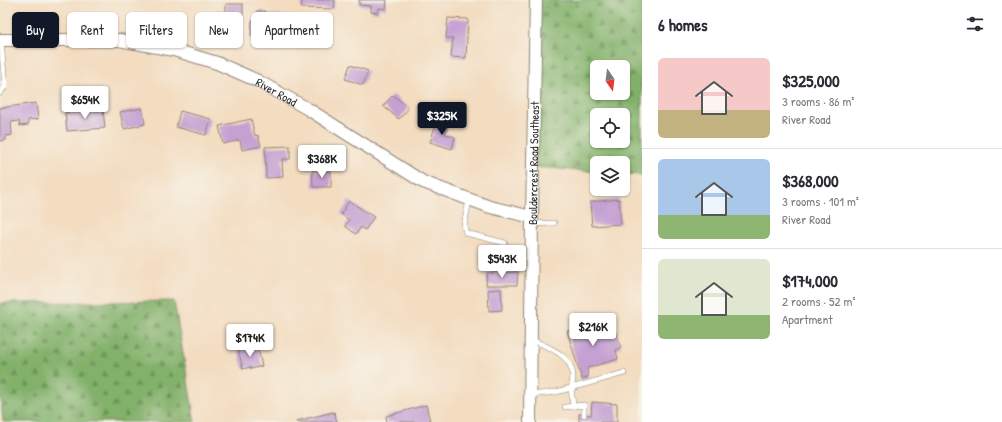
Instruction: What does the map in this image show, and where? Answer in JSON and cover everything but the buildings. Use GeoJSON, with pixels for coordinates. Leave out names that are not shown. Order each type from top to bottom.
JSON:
{"type":"FeatureCollection","features":[{"type":"Feature","properties":{"kind":"street","name":"Bouldercrest Road Southeast"},"geometry":{"type":"LineString","coordinates":[[530,422],[536,0]]}},
{"type":"Feature","properties":{"kind":"street","name":"River Road"},"geometry":{"type":"LineString","coordinates":[[1,40],[119,40],[174,50],[217,63],[258,81],[308,109],[423,182],[532,221]]}},
{"type":"Feature","properties":{"kind":"lane"},"geometry":{"type":"LineString","coordinates":[[0,93],[5,87],[1,40]]}},
{"type":"Feature","properties":{"kind":"lane"},"geometry":{"type":"LineString","coordinates":[[470,199],[464,226],[466,233],[505,243]]}},
{"type":"Feature","properties":{"kind":"lane"},"geometry":{"type":"LineString","coordinates":[[532,221],[554,223]]}},
{"type":"Feature","properties":{"kind":"lane"},"geometry":{"type":"LineString","coordinates":[[531,340],[552,348],[567,360],[571,366],[573,406]]}},
{"type":"Feature","properties":{"kind":"lane"},"geometry":{"type":"LineString","coordinates":[[531,395],[556,392],[624,373]]}},
{"type":"Feature","properties":{"kind":"lane"},"geometry":{"type":"LineString","coordinates":[[565,406],[584,405],[584,415]]}},
{"type":"Feature","properties":{"kind":"green space"},"geometry":{"type":"Polygon","coordinates":[[[539,0],[642,0],[642,175],[630,174],[630,156],[590,156],[590,171],[536,167],[539,0]]]}},
{"type":"Feature","properties":{"kind":"green space"},"geometry":{"type":"Polygon","coordinates":[[[174,301],[195,422],[3,422],[0,392],[0,303],[174,301]]]}}]}
